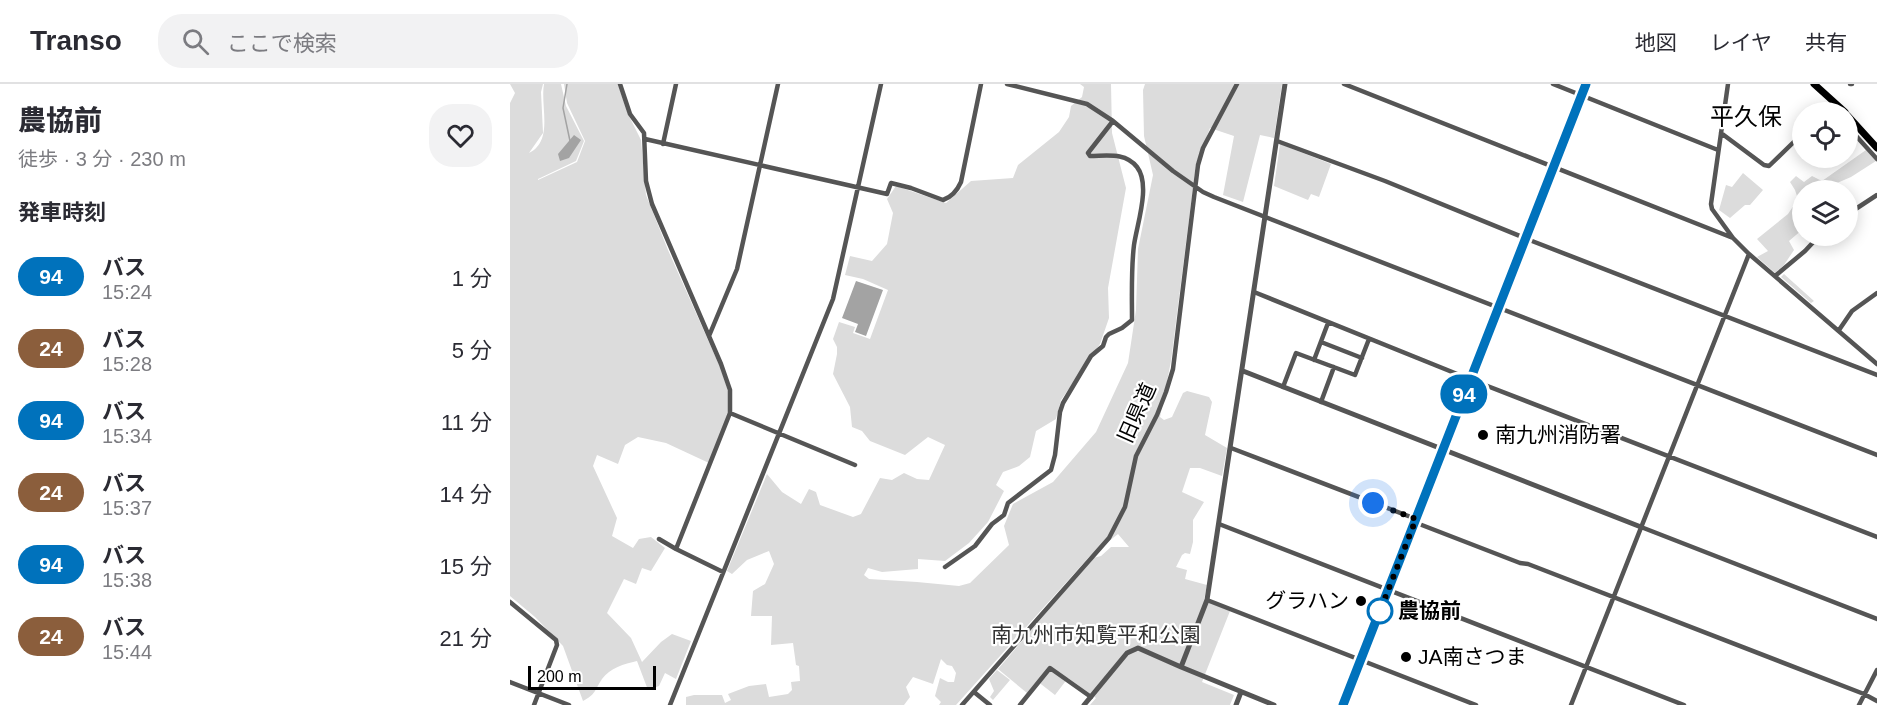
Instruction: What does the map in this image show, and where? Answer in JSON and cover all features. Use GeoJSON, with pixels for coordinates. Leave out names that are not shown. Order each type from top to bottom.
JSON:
{"type":"FeatureCollection","features":[{"type":"Feature","properties":{"kind":"main road"},"geometry":{"type":"LineString","coordinates":[[1343,705],[1586,84]]}},
{"type":"Feature","properties":{"kind":"main road"},"geometry":{"type":"LineString","coordinates":[[1814,84],[1834,102]]}},
{"type":"Feature","properties":{"kind":"main road"},"geometry":{"type":"LineString","coordinates":[[1858,127],[1877,148]]}},
{"type":"Feature","properties":{"kind":"street"},"geometry":{"type":"LineString","coordinates":[[620,84],[630,114],[644,133],[648,191],[730,390],[730,413],[676,549]]}},
{"type":"Feature","properties":{"kind":"street"},"geometry":{"type":"LineString","coordinates":[[663,144],[676,84]]}},
{"type":"Feature","properties":{"kind":"street"},"geometry":{"type":"LineString","coordinates":[[709,336],[737,269],[778,84]]}},
{"type":"Feature","properties":{"kind":"street"},"geometry":{"type":"LineString","coordinates":[[670,705],[832,299],[881,84]]}},
{"type":"Feature","properties":{"kind":"street"},"geometry":{"type":"LineString","coordinates":[[645,139],[887,194],[891,183],[944,200],[950,198],[961,182],[981,84]]}},
{"type":"Feature","properties":{"kind":"street"},"geometry":{"type":"LineString","coordinates":[[1007,84],[1081,101],[1097,109],[1173,171],[1214,197],[1877,455]]}},
{"type":"Feature","properties":{"kind":"street","name":"旧県道"},"geometry":{"type":"LineString","coordinates":[[962,705],[1109,538],[1125,507],[1136,456],[1157,415],[1173,369],[1198,165],[1203,148],[1237,84]]}},
{"type":"Feature","properties":{"kind":"street"},"geometry":{"type":"LineString","coordinates":[[1181,667],[1207,600],[1285,84]]}},
{"type":"Feature","properties":{"kind":"street"},"geometry":{"type":"LineString","coordinates":[[1344,84],[1733,238]]}},
{"type":"Feature","properties":{"kind":"street"},"geometry":{"type":"LineString","coordinates":[[1552,84],[1718,150]]}},
{"type":"Feature","properties":{"kind":"street"},"geometry":{"type":"LineString","coordinates":[[1728,84],[1711,204],[1714,212],[1733,238],[1749,254],[1877,363]]}},
{"type":"Feature","properties":{"kind":"street"},"geometry":{"type":"LineString","coordinates":[[945,567],[975,546],[992,524],[1004,515],[1008,503],[1051,470],[1063,403],[1091,356],[1103,346],[1106,337],[1132,320],[1134,245],[1142,207],[1142,176],[1135,164],[1124,157],[1090,156],[1088,153],[1113,121]]}},
{"type":"Feature","properties":{"kind":"street"},"geometry":{"type":"LineString","coordinates":[[1721,133],[1764,165],[1769,166],[1792,144]]}},
{"type":"Feature","properties":{"kind":"street"},"geometry":{"type":"LineString","coordinates":[[1858,138],[1877,159]]}},
{"type":"Feature","properties":{"kind":"street"},"geometry":{"type":"LineString","coordinates":[[1277,141],[1385,181],[1877,375]]}},
{"type":"Feature","properties":{"kind":"street"},"geometry":{"type":"LineString","coordinates":[[1858,207],[1877,195]]}},
{"type":"Feature","properties":{"kind":"street"},"geometry":{"type":"LineString","coordinates":[[1776,276],[1810,246]]}},
{"type":"Feature","properties":{"kind":"street"},"geometry":{"type":"LineString","coordinates":[[1571,705],[1749,254]]}},
{"type":"Feature","properties":{"kind":"street"},"geometry":{"type":"LineString","coordinates":[[1254,292],[1470,379],[1877,537]]}},
{"type":"Feature","properties":{"kind":"street"},"geometry":{"type":"LineString","coordinates":[[1839,330],[1848,315],[1877,292]]}},
{"type":"Feature","properties":{"kind":"street"},"geometry":{"type":"LineString","coordinates":[[1314,360],[1328,323]]}},
{"type":"Feature","properties":{"kind":"street"},"geometry":{"type":"LineString","coordinates":[[1283,387],[1296,353],[1355,375],[1369,339]]}},
{"type":"Feature","properties":{"kind":"street"},"geometry":{"type":"LineString","coordinates":[[1322,342],[1362,358]]}},
{"type":"Feature","properties":{"kind":"street"},"geometry":{"type":"LineString","coordinates":[[1321,402],[1334,368]]}},
{"type":"Feature","properties":{"kind":"street"},"geometry":{"type":"LineString","coordinates":[[1243,371],[1877,618]]}},
{"type":"Feature","properties":{"kind":"street"},"geometry":{"type":"LineString","coordinates":[[730,413],[855,465]]}},
{"type":"Feature","properties":{"kind":"street"},"geometry":{"type":"LineString","coordinates":[[1230,448],[1877,701]]}},
{"type":"Feature","properties":{"kind":"street"},"geometry":{"type":"LineString","coordinates":[[1219,524],[1684,705]]}},
{"type":"Feature","properties":{"kind":"street"},"geometry":{"type":"LineString","coordinates":[[658,539],[723,572]]}},
{"type":"Feature","properties":{"kind":"street"},"geometry":{"type":"LineString","coordinates":[[1207,600],[1476,705]]}},
{"type":"Feature","properties":{"kind":"street"},"geometry":{"type":"LineString","coordinates":[[510,602],[556,640],[557,645],[534,705]]}},
{"type":"Feature","properties":{"kind":"street"},"geometry":{"type":"LineString","coordinates":[[1084,705],[1127,653],[1134,649],[1142,649],[1274,705]]}},
{"type":"Feature","properties":{"kind":"street"},"geometry":{"type":"LineString","coordinates":[[1020,705],[1050,668],[1091,697]]}},
{"type":"Feature","properties":{"kind":"street"},"geometry":{"type":"LineString","coordinates":[[1859,705],[1877,670]]}},
{"type":"Feature","properties":{"kind":"street"},"geometry":{"type":"LineString","coordinates":[[510,682],[569,705]]}},
{"type":"Feature","properties":{"kind":"street"},"geometry":{"type":"LineString","coordinates":[[974,692],[990,705]]}},
{"type":"Feature","properties":{"kind":"street"},"geometry":{"type":"LineString","coordinates":[[1236,705],[1241,692]]}},
{"type":"Feature","properties":{"kind":"green space"},"geometry":{"type":"Polygon","coordinates":[[[510,84],[543,84],[541,92],[543,133],[529,153],[537,147],[544,132],[544,84],[561,84],[566,106],[584,141],[576,161],[538,180],[577,162],[585,141],[567,103],[564,84],[618,84],[628,114],[641,140],[646,195],[720,367],[728,391],[728,415],[709,463],[666,443],[638,437],[625,445],[618,464],[597,455],[593,466],[617,518],[612,536],[633,548],[639,539],[651,537],[665,548],[651,571],[642,568],[636,584],[624,579],[607,613],[631,638],[642,662],[672,634],[691,641],[676,679],[665,673],[659,686],[648,690],[637,661],[613,669],[602,679],[593,694],[583,701],[563,646],[535,617],[510,596],[510,103],[515,93],[510,84]]]}},
{"type":"Feature","properties":{"kind":"green space","name":"南九州市知覧平和公園"},"geometry":{"type":"Polygon","coordinates":[[[1080,84],[1111,84],[1112,133],[1126,188],[1108,288],[1109,318],[1100,344],[1061,400],[1056,419],[1036,431],[1030,457],[1019,466],[1003,472],[996,485],[1004,491],[988,522],[969,543],[945,561],[918,559],[918,569],[882,572],[868,568],[864,575],[869,579],[959,586],[970,583],[1009,545],[1004,526],[1013,504],[1053,482],[1096,432],[1128,363],[1136,310],[1138,249],[1153,175],[1144,136],[1143,90],[1145,84],[1282,84],[1274,138],[1260,135],[1243,202],[1223,195],[1234,136],[1210,128],[1196,164],[1171,361],[1160,417],[1164,420],[1172,417],[1183,393],[1187,391],[1209,397],[1212,402],[1205,435],[1227,448],[1222,476],[1200,468],[1190,468],[1182,492],[1204,502],[1193,520],[1193,542],[1190,554],[1182,555],[1176,567],[1187,570],[1185,579],[1207,585],[1204,600],[1230,611],[1202,682],[1234,695],[1230,705],[1090,705],[1096,698],[1068,678],[1055,695],[1037,681],[1027,693],[998,669],[1093,558],[1101,556],[1111,547],[1129,547],[1118,534],[1089,557],[956,705],[939,705],[941,702],[935,696],[940,678],[954,682],[956,673],[952,666],[947,665],[941,659],[933,684],[913,677],[906,687],[910,697],[904,705],[686,705],[686,697],[694,695],[722,695],[725,703],[731,700],[728,694],[749,686],[766,684],[769,697],[788,694],[792,690],[791,682],[800,681],[793,643],[771,645],[772,616],[751,616],[753,591],[765,584],[774,564],[769,551],[747,560],[732,574],[727,571],[767,474],[782,492],[801,504],[809,489],[816,492],[820,505],[853,517],[861,514],[880,478],[892,480],[904,473],[917,479],[929,480],[945,445],[928,437],[905,455],[870,441],[862,431],[852,427],[850,407],[833,374],[837,347],[833,339],[839,322],[855,327],[853,333],[870,339],[888,290],[863,279],[845,275],[850,256],[872,261],[887,244],[893,213],[887,199],[896,186],[946,203],[971,181],[1013,178],[1018,165],[1059,132],[1069,117],[1071,106],[1082,97],[1084,87],[1080,84]]]}},
{"type":"Feature","properties":{"kind":"green space"},"geometry":{"type":"Polygon","coordinates":[[[1280,144],[1331,164],[1319,197],[1311,194],[1308,200],[1274,186],[1280,144]]]}},
{"type":"Feature","properties":{"kind":"green space"},"geometry":{"type":"Polygon","coordinates":[[[1866,150],[1876,161],[1844,180],[1823,180],[1840,168],[1858,168],[1858,156],[1866,150]]]}},
{"type":"Feature","properties":{"kind":"green space"},"geometry":{"type":"Polygon","coordinates":[[[1743,173],[1763,190],[1750,205],[1745,205],[1730,218],[1719,210],[1726,185],[1732,187],[1743,173]]]}},
{"type":"Feature","properties":{"kind":"green space"},"geometry":{"type":"Polygon","coordinates":[[[1812,176],[1820,180],[1807,180],[1812,176]]]}},
{"type":"Feature","properties":{"kind":"green space"},"geometry":{"type":"Polygon","coordinates":[[[1792,208],[1792,238],[1789,241],[1794,250],[1784,265],[1775,273],[1757,257],[1768,251],[1757,239],[1788,214],[1792,208]]]}},
{"type":"Feature","properties":{"kind":"green space"},"geometry":{"type":"Polygon","coordinates":[[[1784,274],[1814,301],[1811,303],[1781,277],[1784,274]]]}},
{"type":"Feature","properties":{"kind":"green space"},"geometry":{"type":"Polygon","coordinates":[[[997,670],[1010,680],[993,700],[990,697],[994,691],[989,679],[997,670]]]}},
{"type":"Feature","properties":{"kind":"shaded area"},"geometry":{"type":"Polygon","coordinates":[[[574,135],[581,140],[569,158],[560,161],[558,154],[574,135]]]}},
{"type":"Feature","properties":{"kind":"shaded area"},"geometry":{"type":"Polygon","coordinates":[[[856,281],[883,290],[866,336],[855,332],[858,324],[842,318],[856,281]]]}},
{"type":"Feature","properties":{"kind":"waterway"},"geometry":{"type":"LineString","coordinates":[[567,84],[563,108],[570,141]]}},
{"type":"Feature","properties":{"kind":"bus line","name":"94"},"geometry":{"type":"LineString","coordinates":[[1343,705],[1586,84]]}},
{"type":"Feature","properties":{"kind":"place","name":"南九州消防署"},"geometry":{"type":"Point","coordinates":[1483,435]}},
{"type":"Feature","properties":{"kind":"place","name":"グラハン"},"geometry":{"type":"Point","coordinates":[1361,601]}},
{"type":"Feature","properties":{"kind":"place","name":"農協前"},"geometry":{"type":"Point","coordinates":[1380,611]}},
{"type":"Feature","properties":{"kind":"place","name":"JA南さつま"},"geometry":{"type":"Point","coordinates":[1406,657]}},
{"type":"Feature","properties":{"kind":"district","name":"平久保"},"geometry":{"type":"Point","coordinates":[1746,117]}},
{"type":"Feature","properties":{"kind":"route"},"geometry":{"type":"LineString","coordinates":[[1373,503],[1416,519],[1380,611]]}}]}
